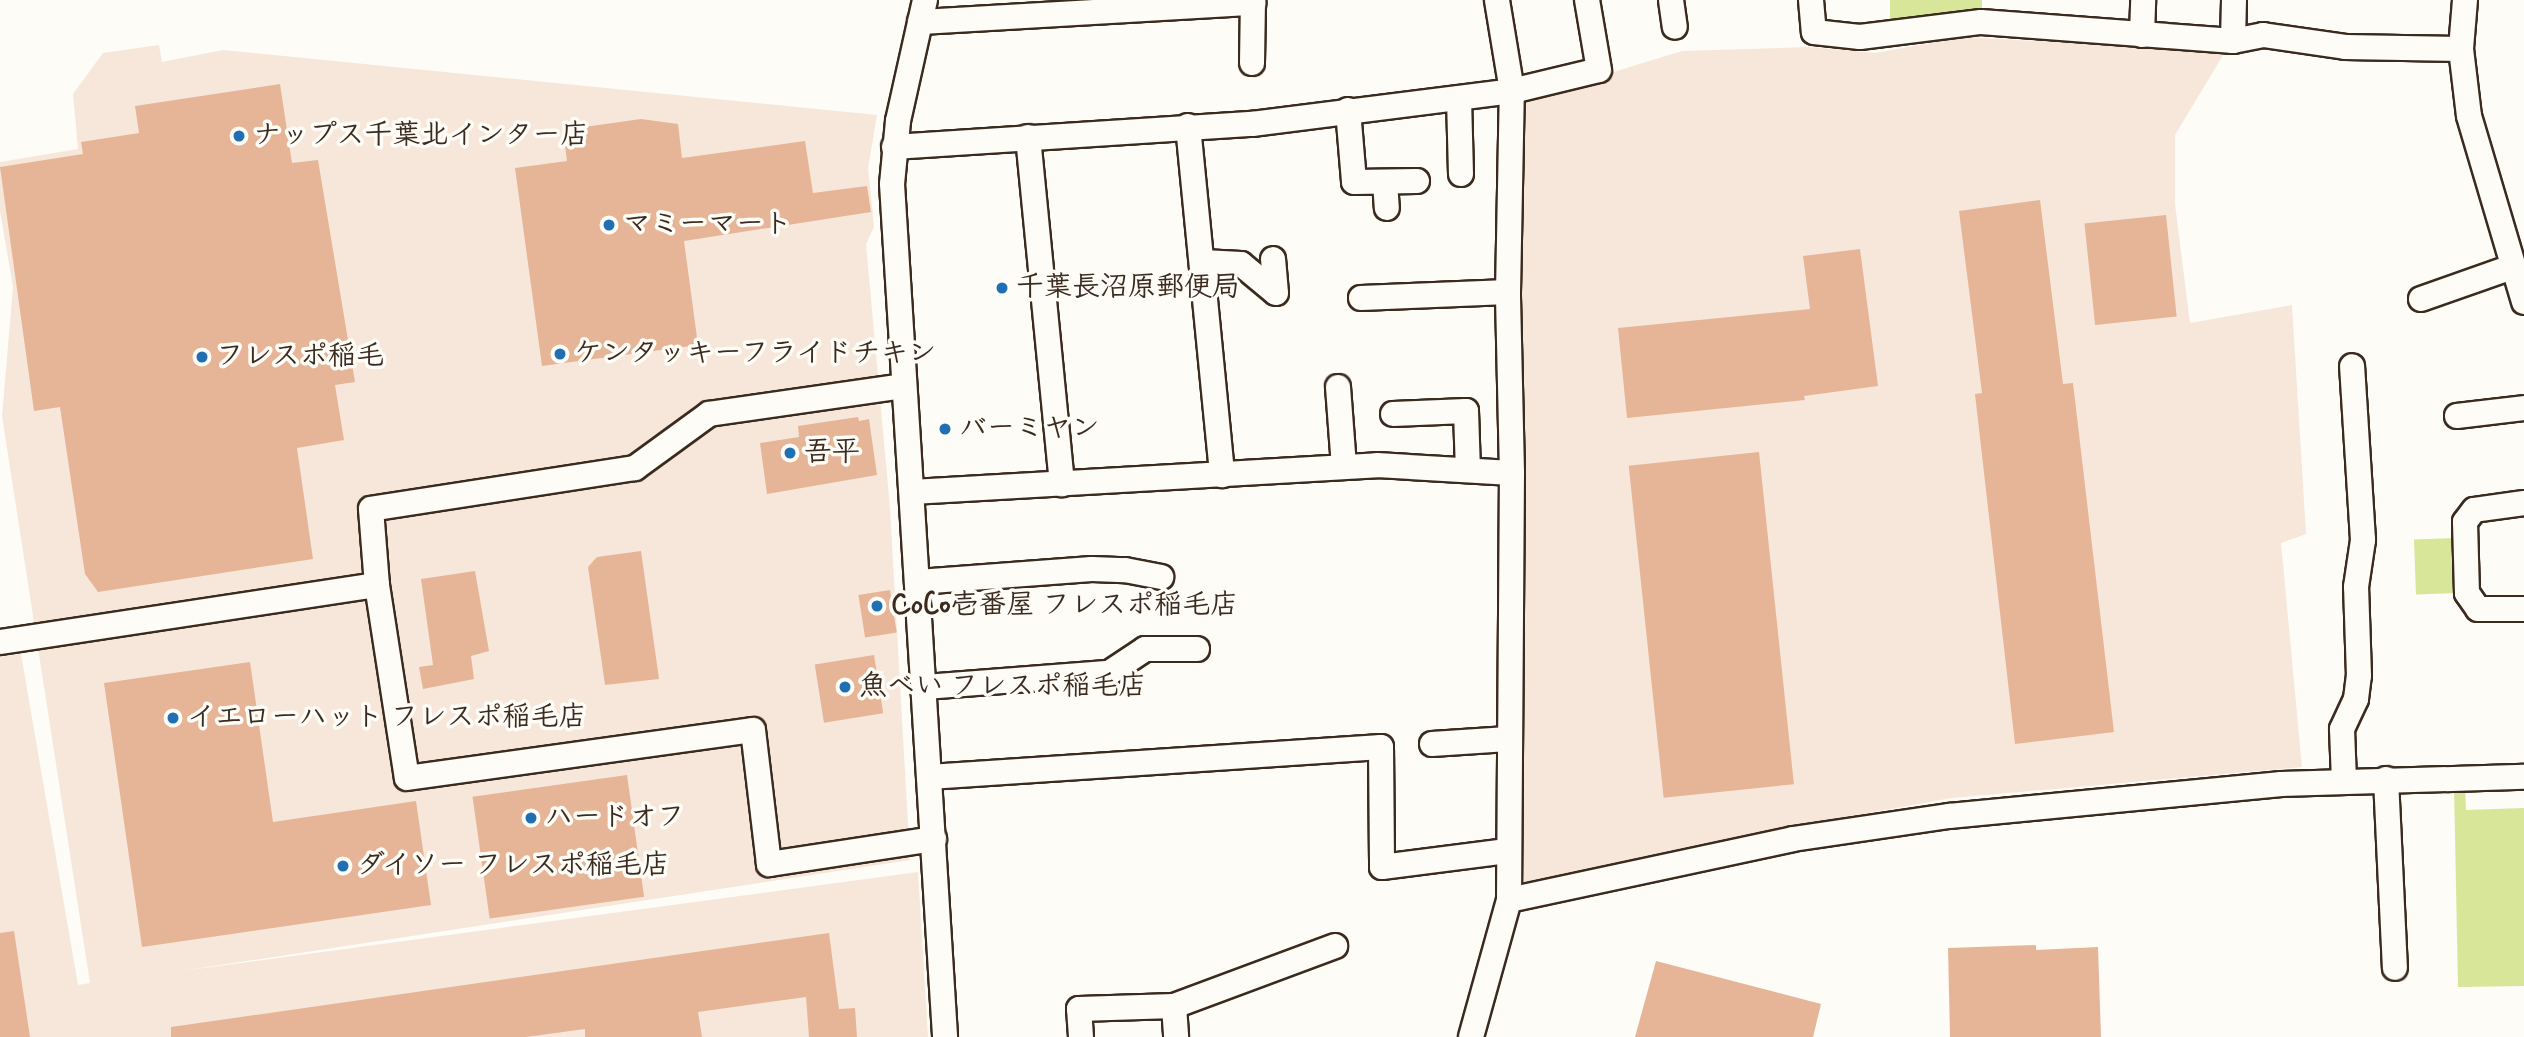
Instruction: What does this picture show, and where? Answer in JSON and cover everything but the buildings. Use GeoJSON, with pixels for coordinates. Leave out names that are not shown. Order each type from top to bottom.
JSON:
{"type":"FeatureCollection","features":[{"type":"Feature","properties":{"kind":"street"},"geometry":{"type":"LineString","coordinates":[[1471,1037],[1509,900],[1507,851],[1512,473],[1508,292],[1512,91],[1497,0]]}},
{"type":"Feature","properties":{"kind":"street"},"geometry":{"type":"LineString","coordinates":[[894,147],[1188,125],[1252,124],[1512,91],[1599,70],[1587,0]]}},
{"type":"Feature","properties":{"kind":"street"},"geometry":{"type":"LineString","coordinates":[[1671,0],[1675,27]]}},
{"type":"Feature","properties":{"kind":"street"},"geometry":{"type":"LineString","coordinates":[[1811,0],[1814,32],[1860,37],[1981,22],[2022,12],[2142,35],[2233,41],[2263,35],[2345,47],[2461,49]]}},
{"type":"Feature","properties":{"kind":"street"},"geometry":{"type":"LineString","coordinates":[[2142,35],[2143,0]]}},
{"type":"Feature","properties":{"kind":"street"},"geometry":{"type":"LineString","coordinates":[[2233,41],[2234,0]]}},
{"type":"Feature","properties":{"kind":"street"},"geometry":{"type":"LineString","coordinates":[[2465,0],[2461,49],[2469,116],[2511,267],[2524,302]]}},
{"type":"Feature","properties":{"kind":"street"},"geometry":{"type":"LineString","coordinates":[[945,1037],[892,184],[894,147],[922,11],[1253,1],[1252,63]]}},
{"type":"Feature","properties":{"kind":"street"},"geometry":{"type":"LineString","coordinates":[[1459,98],[1461,174]]}},
{"type":"Feature","properties":{"kind":"street"},"geometry":{"type":"LineString","coordinates":[[1348,110],[1354,182],[1417,181]]}},
{"type":"Feature","properties":{"kind":"street"},"geometry":{"type":"LineString","coordinates":[[1188,125],[1222,475]]}},
{"type":"Feature","properties":{"kind":"street"},"geometry":{"type":"LineString","coordinates":[[1028,137],[1062,484]]}},
{"type":"Feature","properties":{"kind":"street"},"geometry":{"type":"LineString","coordinates":[[1385,182],[1387,208]]}},
{"type":"Feature","properties":{"kind":"street"},"geometry":{"type":"LineString","coordinates":[[1203,262],[1241,264],[1276,293],[1273,260]]}},
{"type":"Feature","properties":{"kind":"street"},"geometry":{"type":"LineString","coordinates":[[2421,299],[2511,267]]}},
{"type":"Feature","properties":{"kind":"street"},"geometry":{"type":"LineString","coordinates":[[1361,298],[1508,292]]}},
{"type":"Feature","properties":{"kind":"street"},"geometry":{"type":"LineString","coordinates":[[2344,781],[2342,729],[2356,699],[2359,676],[2356,587],[2363,540],[2352,366]]}},
{"type":"Feature","properties":{"kind":"street"},"geometry":{"type":"LineString","coordinates":[[904,386],[709,414],[635,468],[371,509],[377,585],[407,778],[753,730],[769,864],[934,839]]}},
{"type":"Feature","properties":{"kind":"street"},"geometry":{"type":"LineString","coordinates":[[1338,387],[1344,467]]}},
{"type":"Feature","properties":{"kind":"street"},"geometry":{"type":"LineString","coordinates":[[2457,416],[2524,408]]}},
{"type":"Feature","properties":{"kind":"street"},"geometry":{"type":"LineString","coordinates":[[1393,414],[1466,411],[1468,470]]}},
{"type":"Feature","properties":{"kind":"street"},"geometry":{"type":"LineString","coordinates":[[912,492],[1383,465],[1512,473]]}},
{"type":"Feature","properties":{"kind":"street"},"geometry":{"type":"LineString","coordinates":[[2524,503],[2474,510],[2465,523],[2467,593],[2478,609],[2524,609]]}},
{"type":"Feature","properties":{"kind":"street"},"geometry":{"type":"LineString","coordinates":[[918,582],[1092,569],[1125,570],[1161,577]]}},
{"type":"Feature","properties":{"kind":"street"},"geometry":{"type":"LineString","coordinates":[[0,642],[377,585]]}},
{"type":"Feature","properties":{"kind":"street"},"geometry":{"type":"LineString","coordinates":[[925,687],[1109,673],[1145,649],[1197,649]]}},
{"type":"Feature","properties":{"kind":"street"},"geometry":{"type":"LineString","coordinates":[[1432,744],[1508,738]]}},
{"type":"Feature","properties":{"kind":"street"},"geometry":{"type":"LineString","coordinates":[[929,778],[1381,747],[1382,867],[1507,851]]}},
{"type":"Feature","properties":{"kind":"street"},"geometry":{"type":"LineString","coordinates":[[1509,900],[1793,839],[1949,816],[2344,781],[2524,777]]}},
{"type":"Feature","properties":{"kind":"street"},"geometry":{"type":"LineString","coordinates":[[2386,779],[2395,968]]}},
{"type":"Feature","properties":{"kind":"street"},"geometry":{"type":"LineString","coordinates":[[1081,1037],[1079,1009],[1174,1006],[1335,946]]}},
{"type":"Feature","properties":{"kind":"street"},"geometry":{"type":"LineString","coordinates":[[1174,1006],[1176,1037]]}},
{"type":"Feature","properties":{"kind":"shaded area"},"geometry":{"type":"Polygon","coordinates":[[[1965,37],[2225,52],[2175,135],[2175,204],[2190,323],[2292,305],[2306,534],[2281,543],[2302,767],[1952,798],[1749,834],[1521,885],[1522,100],[1682,51],[1809,47],[1875,53],[1965,37]]]}},
{"type":"Feature","properties":{"kind":"shaded area"},"geometry":{"type":"Polygon","coordinates":[[[159,45],[162,62],[223,50],[877,115],[868,168],[874,227],[866,244],[890,508],[910,860],[181,971],[918,872],[928,1037],[0,1037],[0,657],[21,654],[78,985],[90,983],[2,416],[13,287],[0,211],[0,162],[78,149],[73,94],[103,53],[159,45]]]}},
{"type":"Feature","properties":{"kind":"green space"},"geometry":{"type":"Polygon","coordinates":[[[1890,0],[1982,0],[1982,13],[1890,27],[1890,0]]]}},
{"type":"Feature","properties":{"kind":"green space"},"geometry":{"type":"Polygon","coordinates":[[[2455,538],[2457,593],[2416,594],[2414,539],[2455,538]]]}},
{"type":"Feature","properties":{"kind":"green space"},"geometry":{"type":"Polygon","coordinates":[[[2454,786],[2465,786],[2466,810],[2524,808],[2524,986],[2458,987],[2454,786]]]}},
{"type":"Feature","properties":{"kind":"place","name":"ナップス千葉北インター店"},"geometry":{"type":"Point","coordinates":[239,136]}},
{"type":"Feature","properties":{"kind":"place","name":"マミーマート"},"geometry":{"type":"Point","coordinates":[609,225]}},
{"type":"Feature","properties":{"kind":"place","name":"千葉長沼原郵便局"},"geometry":{"type":"Point","coordinates":[1002,288]}},
{"type":"Feature","properties":{"kind":"place","name":"ケンタッキーフライドチキン"},"geometry":{"type":"Point","coordinates":[560,354]}},
{"type":"Feature","properties":{"kind":"place","name":"フレスポ稲毛"},"geometry":{"type":"Point","coordinates":[202,357]}},
{"type":"Feature","properties":{"kind":"place","name":"バーミヤン"},"geometry":{"type":"Point","coordinates":[945,429]}},
{"type":"Feature","properties":{"kind":"place","name":"吾平"},"geometry":{"type":"Point","coordinates":[790,453]}},
{"type":"Feature","properties":{"kind":"place","name":"CoCo壱番屋 フレスポ稲毛店"},"geometry":{"type":"Point","coordinates":[877,606]}},
{"type":"Feature","properties":{"kind":"place","name":"魚べい フレスポ稲毛店"},"geometry":{"type":"Point","coordinates":[845,687]}},
{"type":"Feature","properties":{"kind":"place","name":"イエローハット フレスポ稲毛店"},"geometry":{"type":"Point","coordinates":[173,718]}},
{"type":"Feature","properties":{"kind":"place","name":"ハードオフ"},"geometry":{"type":"Point","coordinates":[531,818]}},
{"type":"Feature","properties":{"kind":"place","name":"ダイソー フレスポ稲毛店"},"geometry":{"type":"Point","coordinates":[343,866]}}]}
